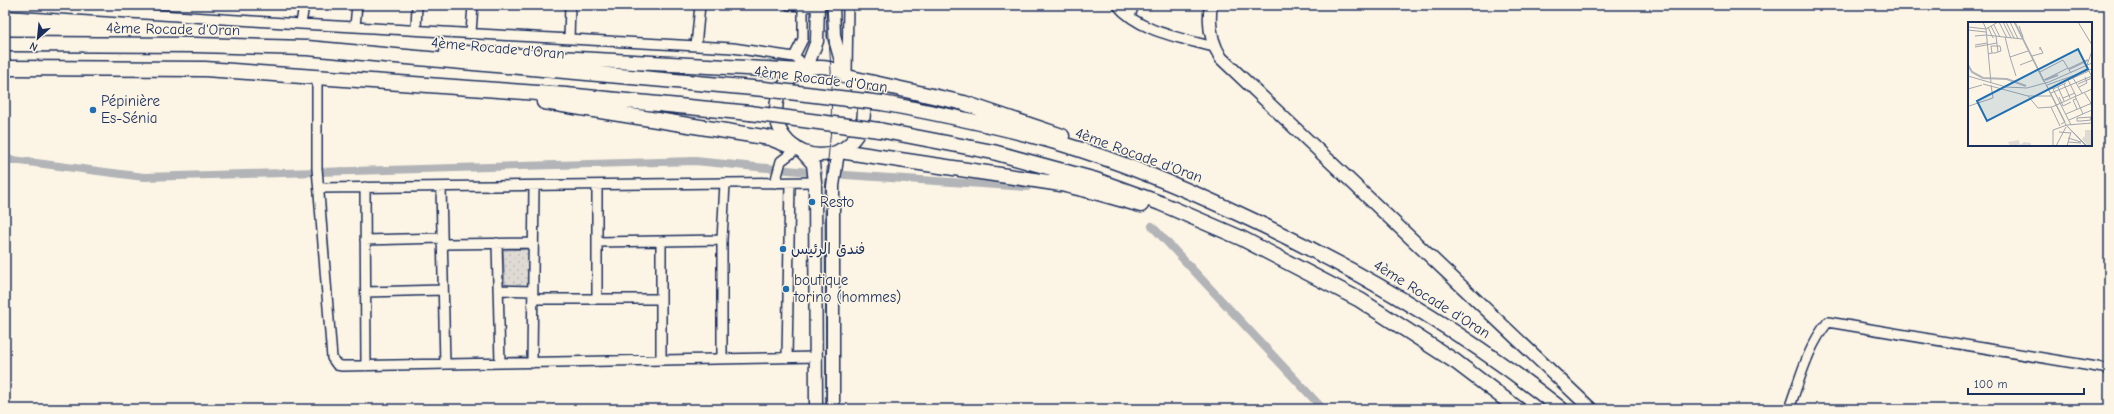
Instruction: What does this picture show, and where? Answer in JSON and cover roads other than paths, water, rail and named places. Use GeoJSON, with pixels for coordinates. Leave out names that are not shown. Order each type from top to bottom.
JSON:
{"type":"FeatureCollection","features":[{"type":"Feature","properties":{"kind":"highway","name":"4ème Rocade d'Oran"},"geometry":{"type":"LineString","coordinates":[[5,44],[196,45],[307,48],[764,89],[882,103],[980,123],[1058,143],[1118,163],[1198,195],[1288,236],[1373,280],[1464,338],[1561,409]]}},
{"type":"Feature","properties":{"kind":"highway"},"geometry":{"type":"LineString","coordinates":[[307,48],[491,54],[804,70]]}},
{"type":"Feature","properties":{"kind":"highway"},"geometry":{"type":"LineString","coordinates":[[5,68],[205,69],[471,88],[750,113],[879,130],[993,152],[1096,180],[1160,203],[1242,238],[1360,300],[1456,362],[1518,409]]}},
{"type":"Feature","properties":{"kind":"highway"},"geometry":{"type":"LineString","coordinates":[[5,75],[47,69]]}},
{"type":"Feature","properties":{"kind":"highway"},"geometry":{"type":"LineString","coordinates":[[846,76],[964,103],[1020,121],[1091,146],[1198,195]]}},
{"type":"Feature","properties":{"kind":"highway"},"geometry":{"type":"LineString","coordinates":[[471,88],[495,94],[770,138],[798,149]]}},
{"type":"Feature","properties":{"kind":"highway"},"geometry":{"type":"LineString","coordinates":[[839,151],[1025,178],[1095,192],[1242,238]]}},
{"type":"Feature","properties":{"kind":"main road"},"geometry":{"type":"LineString","coordinates":[[833,5],[834,36],[846,76]]}},
{"type":"Feature","properties":{"kind":"main road"},"geometry":{"type":"LineString","coordinates":[[1212,5],[1209,18],[1214,47],[1221,58],[1591,409]]}},
{"type":"Feature","properties":{"kind":"main road"},"geometry":{"type":"LineString","coordinates":[[804,70],[817,40],[818,6]]}},
{"type":"Feature","properties":{"kind":"main road"},"geometry":{"type":"LineString","coordinates":[[798,149],[824,156],[839,151],[851,144],[858,134],[863,122],[864,109],[862,97],[856,86],[846,76],[826,68],[804,70],[786,83],[777,102],[776,112],[781,132],[798,149],[810,159],[814,169],[817,357],[816,409]]}},
{"type":"Feature","properties":{"kind":"main road"},"geometry":{"type":"LineString","coordinates":[[833,409],[834,186],[835,166],[839,151]]}},
{"type":"Feature","properties":{"kind":"street"},"geometry":{"type":"LineString","coordinates":[[5,5],[43,6],[301,24],[734,48],[794,57],[799,60],[804,70]]}},
{"type":"Feature","properties":{"kind":"street"},"geometry":{"type":"LineString","coordinates":[[301,24],[304,5]]}},
{"type":"Feature","properties":{"kind":"street"},"geometry":{"type":"LineString","coordinates":[[355,26],[357,5]]}},
{"type":"Feature","properties":{"kind":"street"},"geometry":{"type":"LineString","coordinates":[[416,30],[417,5]]}},
{"type":"Feature","properties":{"kind":"street"},"geometry":{"type":"LineString","coordinates":[[471,33],[473,5]]}},
{"type":"Feature","properties":{"kind":"street"},"geometry":{"type":"LineString","coordinates":[[569,39],[570,5]]}},
{"type":"Feature","properties":{"kind":"street"},"geometry":{"type":"LineString","coordinates":[[696,46],[700,5]]}},
{"type":"Feature","properties":{"kind":"street"},"geometry":{"type":"LineString","coordinates":[[789,5],[818,6]]}},
{"type":"Feature","properties":{"kind":"street"},"geometry":{"type":"LineString","coordinates":[[846,76],[848,5]]}},
{"type":"Feature","properties":{"kind":"street"},"geometry":{"type":"LineString","coordinates":[[1117,5],[1130,16],[1166,34],[1214,47]]}},
{"type":"Feature","properties":{"kind":"street"},"geometry":{"type":"LineString","coordinates":[[1130,16],[1134,5]]}},
{"type":"Feature","properties":{"kind":"street"},"geometry":{"type":"LineString","coordinates":[[794,57],[803,39],[803,6]]}},
{"type":"Feature","properties":{"kind":"street"},"geometry":{"type":"LineString","coordinates":[[317,78],[317,168],[332,358],[334,363],[339,366],[817,357]]}},
{"type":"Feature","properties":{"kind":"street"},"geometry":{"type":"LineString","coordinates":[[777,174],[784,157],[798,149]]}},
{"type":"Feature","properties":{"kind":"street"},"geometry":{"type":"LineString","coordinates":[[319,183],[365,187],[725,183],[777,174],[790,183],[815,182]]}},
{"type":"Feature","properties":{"kind":"street"},"geometry":{"type":"LineString","coordinates":[[722,359],[722,240],[725,183]]}},
{"type":"Feature","properties":{"kind":"street"},"geometry":{"type":"LineString","coordinates":[[787,358],[790,183]]}},
{"type":"Feature","properties":{"kind":"street"},"geometry":{"type":"LineString","coordinates":[[597,185],[597,300]]}},
{"type":"Feature","properties":{"kind":"street"},"geometry":{"type":"LineString","coordinates":[[440,186],[445,364]]}},
{"type":"Feature","properties":{"kind":"street"},"geometry":{"type":"LineString","coordinates":[[532,363],[534,186]]}},
{"type":"Feature","properties":{"kind":"street"},"geometry":{"type":"LineString","coordinates":[[365,187],[364,240],[366,366]]}},
{"type":"Feature","properties":{"kind":"street"},"geometry":{"type":"LineString","coordinates":[[364,240],[533,243]]}},
{"type":"Feature","properties":{"kind":"street"},"geometry":{"type":"LineString","coordinates":[[597,242],[722,240]]}},
{"type":"Feature","properties":{"kind":"street"},"geometry":{"type":"LineString","coordinates":[[661,241],[661,360]]}},
{"type":"Feature","properties":{"kind":"street"},"geometry":{"type":"LineString","coordinates":[[497,243],[500,363]]}},
{"type":"Feature","properties":{"kind":"street"},"geometry":{"type":"LineString","coordinates":[[366,292],[443,290]]}},
{"type":"Feature","properties":{"kind":"street"},"geometry":{"type":"LineString","coordinates":[[498,290],[533,295],[597,300],[661,299]]}},
{"type":"Feature","properties":{"kind":"street"},"geometry":{"type":"LineString","coordinates":[[1789,409],[1811,350],[1819,333],[1828,322],[2109,369]]}},
{"type":"Feature","properties":{"kind":"waterway"},"geometry":{"type":"LineString","coordinates":[[5,159],[144,177],[695,161],[819,173]]}},
{"type":"Feature","properties":{"kind":"waterway"},"geometry":{"type":"LineString","coordinates":[[830,174],[1027,187]]}},
{"type":"Feature","properties":{"kind":"waterway"},"geometry":{"type":"LineString","coordinates":[[1152,226],[1323,409]]}},
{"type":"Feature","properties":{"kind":"tram line"},"geometry":{"type":"LineString","coordinates":[[826,409],[825,192],[831,128],[832,87],[827,5]]}},
{"type":"Feature","properties":{"kind":"place","name":"Pépinière Es-Sénia"},"geometry":{"type":"Point","coordinates":[93,110]}},
{"type":"Feature","properties":{"kind":"place","name":"Resto"},"geometry":{"type":"Point","coordinates":[812,202]}},
{"type":"Feature","properties":{"kind":"place","name":"فندق الرئيس"},"geometry":{"type":"Point","coordinates":[783,249]}},
{"type":"Feature","properties":{"kind":"place","name":"boutique torino (hommes)"},"geometry":{"type":"Point","coordinates":[786,289]}}]}
